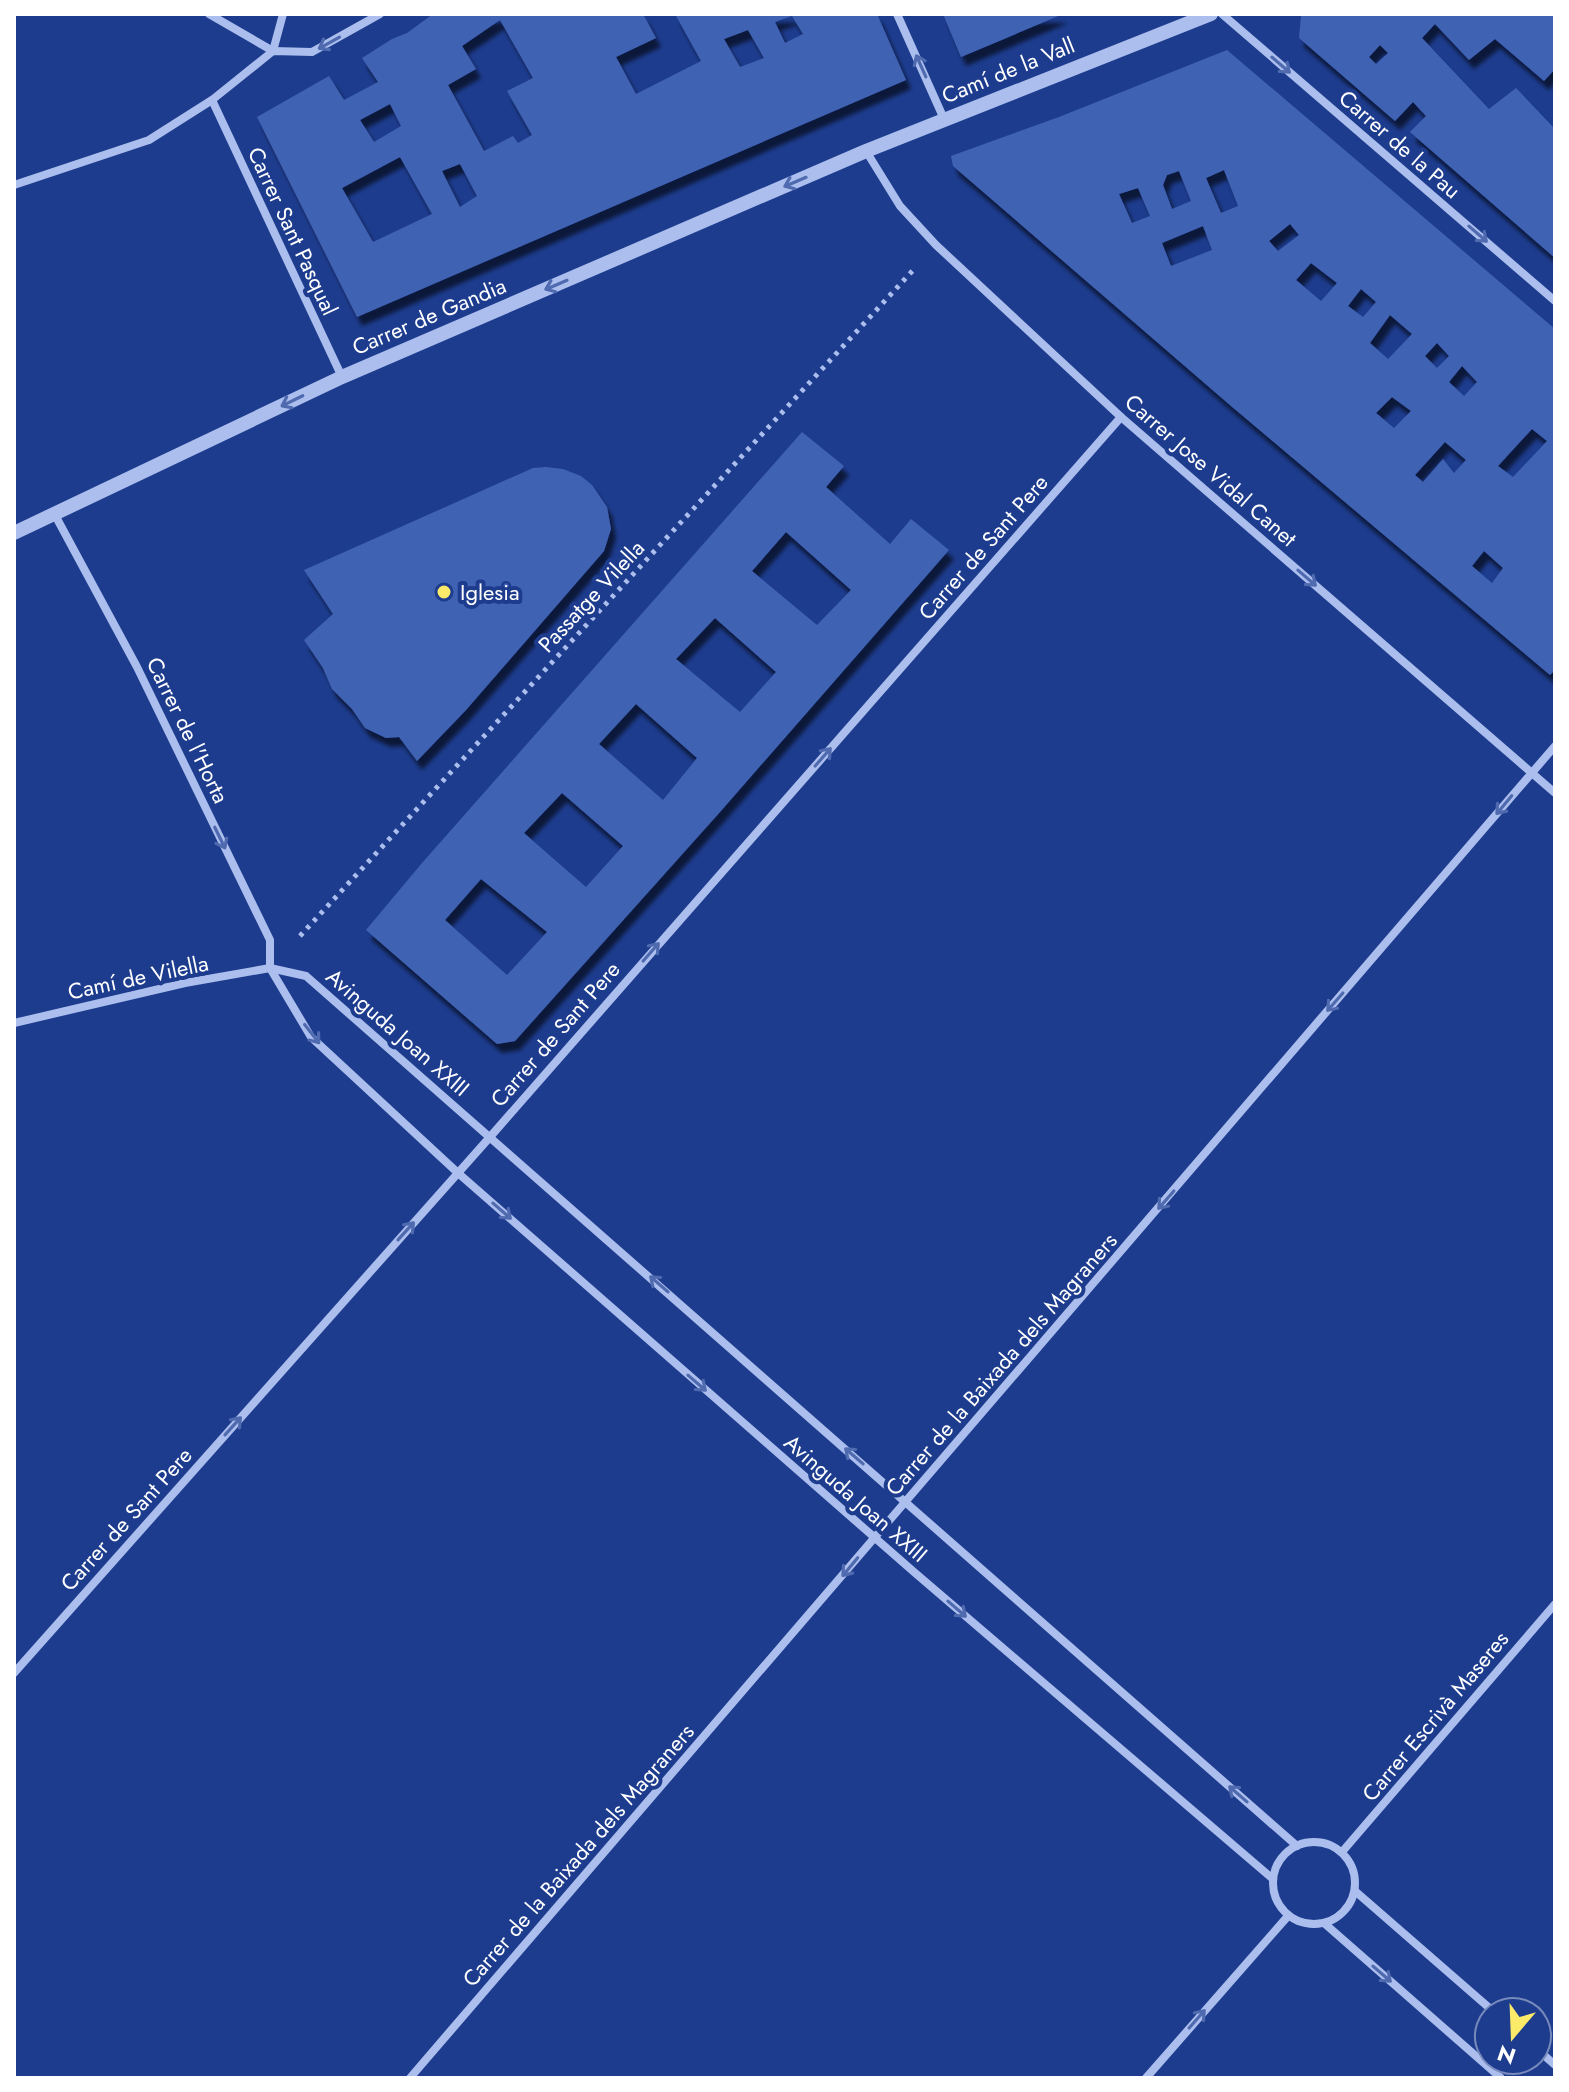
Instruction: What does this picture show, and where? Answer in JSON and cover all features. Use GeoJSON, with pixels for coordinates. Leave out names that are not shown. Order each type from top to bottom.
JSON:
{"type":"FeatureCollection","features":[{"type":"Feature","properties":{"kind":"street"},"geometry":{"type":"LineString","coordinates":[[209,14],[273,51],[312,52],[380,14]]}},
{"type":"Feature","properties":{"kind":"street"},"geometry":{"type":"LineString","coordinates":[[14,185],[149,140],[212,100],[273,51],[283,14]]}},
{"type":"Feature","properties":{"kind":"street"},"geometry":{"type":"LineString","coordinates":[[897,14],[944,119]]}},
{"type":"Feature","properties":{"kind":"street","name":"Camí de la Vall"},"geometry":{"type":"LineString","coordinates":[[866,151],[1211,14]]}},
{"type":"Feature","properties":{"kind":"street","name":"Carrer de la Pau"},"geometry":{"type":"LineString","coordinates":[[1222,14],[1555,301]]}},
{"type":"Feature","properties":{"kind":"street","name":"Carrer Sant Pasqual"},"geometry":{"type":"LineString","coordinates":[[212,100],[342,377]]}},
{"type":"Feature","properties":{"kind":"street","name":"Carrer de Gandia"},"geometry":{"type":"LineString","coordinates":[[14,533],[342,377],[866,151]]}},
{"type":"Feature","properties":{"kind":"street","name":"Carrer Jose Vidal Canet"},"geometry":{"type":"LineString","coordinates":[[866,151],[900,206],[936,245],[1121,417],[1555,793]]}},
{"type":"Feature","properties":{"kind":"street","name":"Carrer de Sant Pere"},"geometry":{"type":"LineString","coordinates":[[14,1673],[490,1137],[1121,417]]}},
{"type":"Feature","properties":{"kind":"street","name":"Carrer de l'Horta"},"geometry":{"type":"LineString","coordinates":[[55,515],[137,667],[270,940],[270,968]]}},
{"type":"Feature","properties":{"kind":"street","name":"Carrer de la Baixada dels Magraners"},"geometry":{"type":"LineString","coordinates":[[410,2078],[1555,746]]}},
{"type":"Feature","properties":{"kind":"street","name":"Camí de Vilella"},"geometry":{"type":"LineString","coordinates":[[14,1023],[185,983],[270,968]]}},
{"type":"Feature","properties":{"kind":"street","name":"Avinguda Joan XXIII"},"geometry":{"type":"LineString","coordinates":[[270,968],[306,976],[1297,1846]]}},
{"type":"Feature","properties":{"kind":"street","name":"Avinguda Joan XXIII"},"geometry":{"type":"LineString","coordinates":[[270,968],[311,1037],[458,1173],[875,1538],[1273,1879]]}},
{"type":"Feature","properties":{"kind":"street","name":"Carrer Escrivà Maseres"},"geometry":{"type":"LineString","coordinates":[[1342,1852],[1555,1604]]}},
{"type":"Feature","properties":{"kind":"street"},"geometry":{"type":"LineString","coordinates":[[1318,1842],[1342,1852],[1351,1864],[1355,1891],[1341,1915],[1324,1923],[1301,1922],[1288,1916],[1273,1894],[1273,1879],[1282,1856],[1297,1846],[1318,1842]]}},
{"type":"Feature","properties":{"kind":"street"},"geometry":{"type":"LineString","coordinates":[[1355,1891],[1476,1996]]}},
{"type":"Feature","properties":{"kind":"street"},"geometry":{"type":"LineString","coordinates":[[1146,2078],[1288,1916]]}},
{"type":"Feature","properties":{"kind":"street"},"geometry":{"type":"LineString","coordinates":[[1324,1923],[1501,2078]]}},
{"type":"Feature","properties":{"kind":"path","name":"Passatge Vilella"},"geometry":{"type":"LineString","coordinates":[[270,968],[936,245]]}},
{"type":"Feature","properties":{"kind":"building"},"geometry":{"type":"Polygon","coordinates":[[[433,14],[643,14],[656,38],[616,57],[636,94],[701,61],[675,14],[877,14],[906,80],[357,317],[257,117],[329,76],[344,100],[378,82],[362,58],[407,33],[433,14]],[[792,16],[775,22],[785,43],[803,34],[792,16]],[[500,20],[462,46],[476,69],[448,85],[484,151],[513,136],[518,143],[532,135],[507,91],[533,78],[500,20]],[[748,30],[724,39],[740,67],[764,58],[748,30]],[[390,104],[360,120],[374,142],[401,126],[390,104]],[[400,157],[342,188],[373,242],[432,214],[400,157]],[[460,164],[442,171],[460,207],[477,196],[460,164]]]}},
{"type":"Feature","properties":{"kind":"building"},"geometry":{"type":"Polygon","coordinates":[[[943,14],[1063,14],[961,57],[943,14]]]}},
{"type":"Feature","properties":{"kind":"building"},"geometry":{"type":"Polygon","coordinates":[[[1555,14],[1555,69],[1544,81],[1495,39],[1469,60],[1435,24],[1422,38],[1489,109],[1516,88],[1555,129],[1555,258],[1410,132],[1426,116],[1413,102],[1395,121],[1299,38],[1301,16],[1555,14]],[[1380,45],[1369,57],[1376,64],[1388,53],[1380,45]]]}},
{"type":"Feature","properties":{"kind":"building"},"geometry":{"type":"Polygon","coordinates":[[[1227,50],[1555,329],[1555,670],[1550,675],[953,166],[951,156],[1227,50]],[[1224,170],[1206,178],[1221,213],[1238,206],[1224,170]],[[1179,171],[1167,175],[1163,185],[1172,209],[1191,201],[1179,171]],[[1138,188],[1119,194],[1132,223],[1150,216],[1138,188]],[[1290,224],[1269,241],[1278,251],[1299,235],[1290,224]],[[1203,226],[1162,243],[1171,266],[1212,250],[1203,226]],[[1311,263],[1296,280],[1321,301],[1337,283],[1311,263]],[[1361,289],[1348,306],[1363,317],[1376,302],[1361,289]],[[1390,315],[1370,343],[1388,359],[1412,334],[1390,315]],[[1437,343],[1425,356],[1437,368],[1449,356],[1437,343]],[[1462,366],[1449,382],[1464,396],[1477,382],[1462,366]],[[1392,397],[1376,413],[1394,428],[1411,411],[1392,397]],[[1532,429],[1498,466],[1513,477],[1547,441],[1532,429]],[[1445,442],[1415,475],[1423,482],[1443,459],[1454,473],[1466,460],[1445,442]],[[1484,551],[1472,566],[1492,583],[1503,568],[1484,551]]]}},
{"type":"Feature","properties":{"kind":"building"},"geometry":{"type":"Polygon","coordinates":[[[802,432],[844,466],[826,487],[890,544],[911,519],[949,550],[515,1041],[497,1044],[366,930],[802,432]],[[786,532],[752,571],[817,625],[851,590],[786,532]],[[715,618],[676,659],[740,712],[776,672],[715,618]],[[636,704],[599,744],[663,800],[697,758],[636,704]],[[562,793],[524,833],[586,887],[623,846],[562,793]],[[481,879],[445,920],[507,975],[547,932],[481,879]]]}},
{"type":"Feature","properties":{"kind":"building","name":"Iglesia"},"geometry":{"type":"Polygon","coordinates":[[[546,467],[581,476],[592,485],[607,507],[611,529],[604,551],[466,710],[417,761],[399,737],[386,738],[365,728],[332,689],[323,668],[304,640],[333,614],[304,570],[533,468],[546,467]]]}},
{"type":"Feature","properties":{"kind":"place","name":"Iglesia"},"geometry":{"type":"Point","coordinates":[444,592]}}]}
